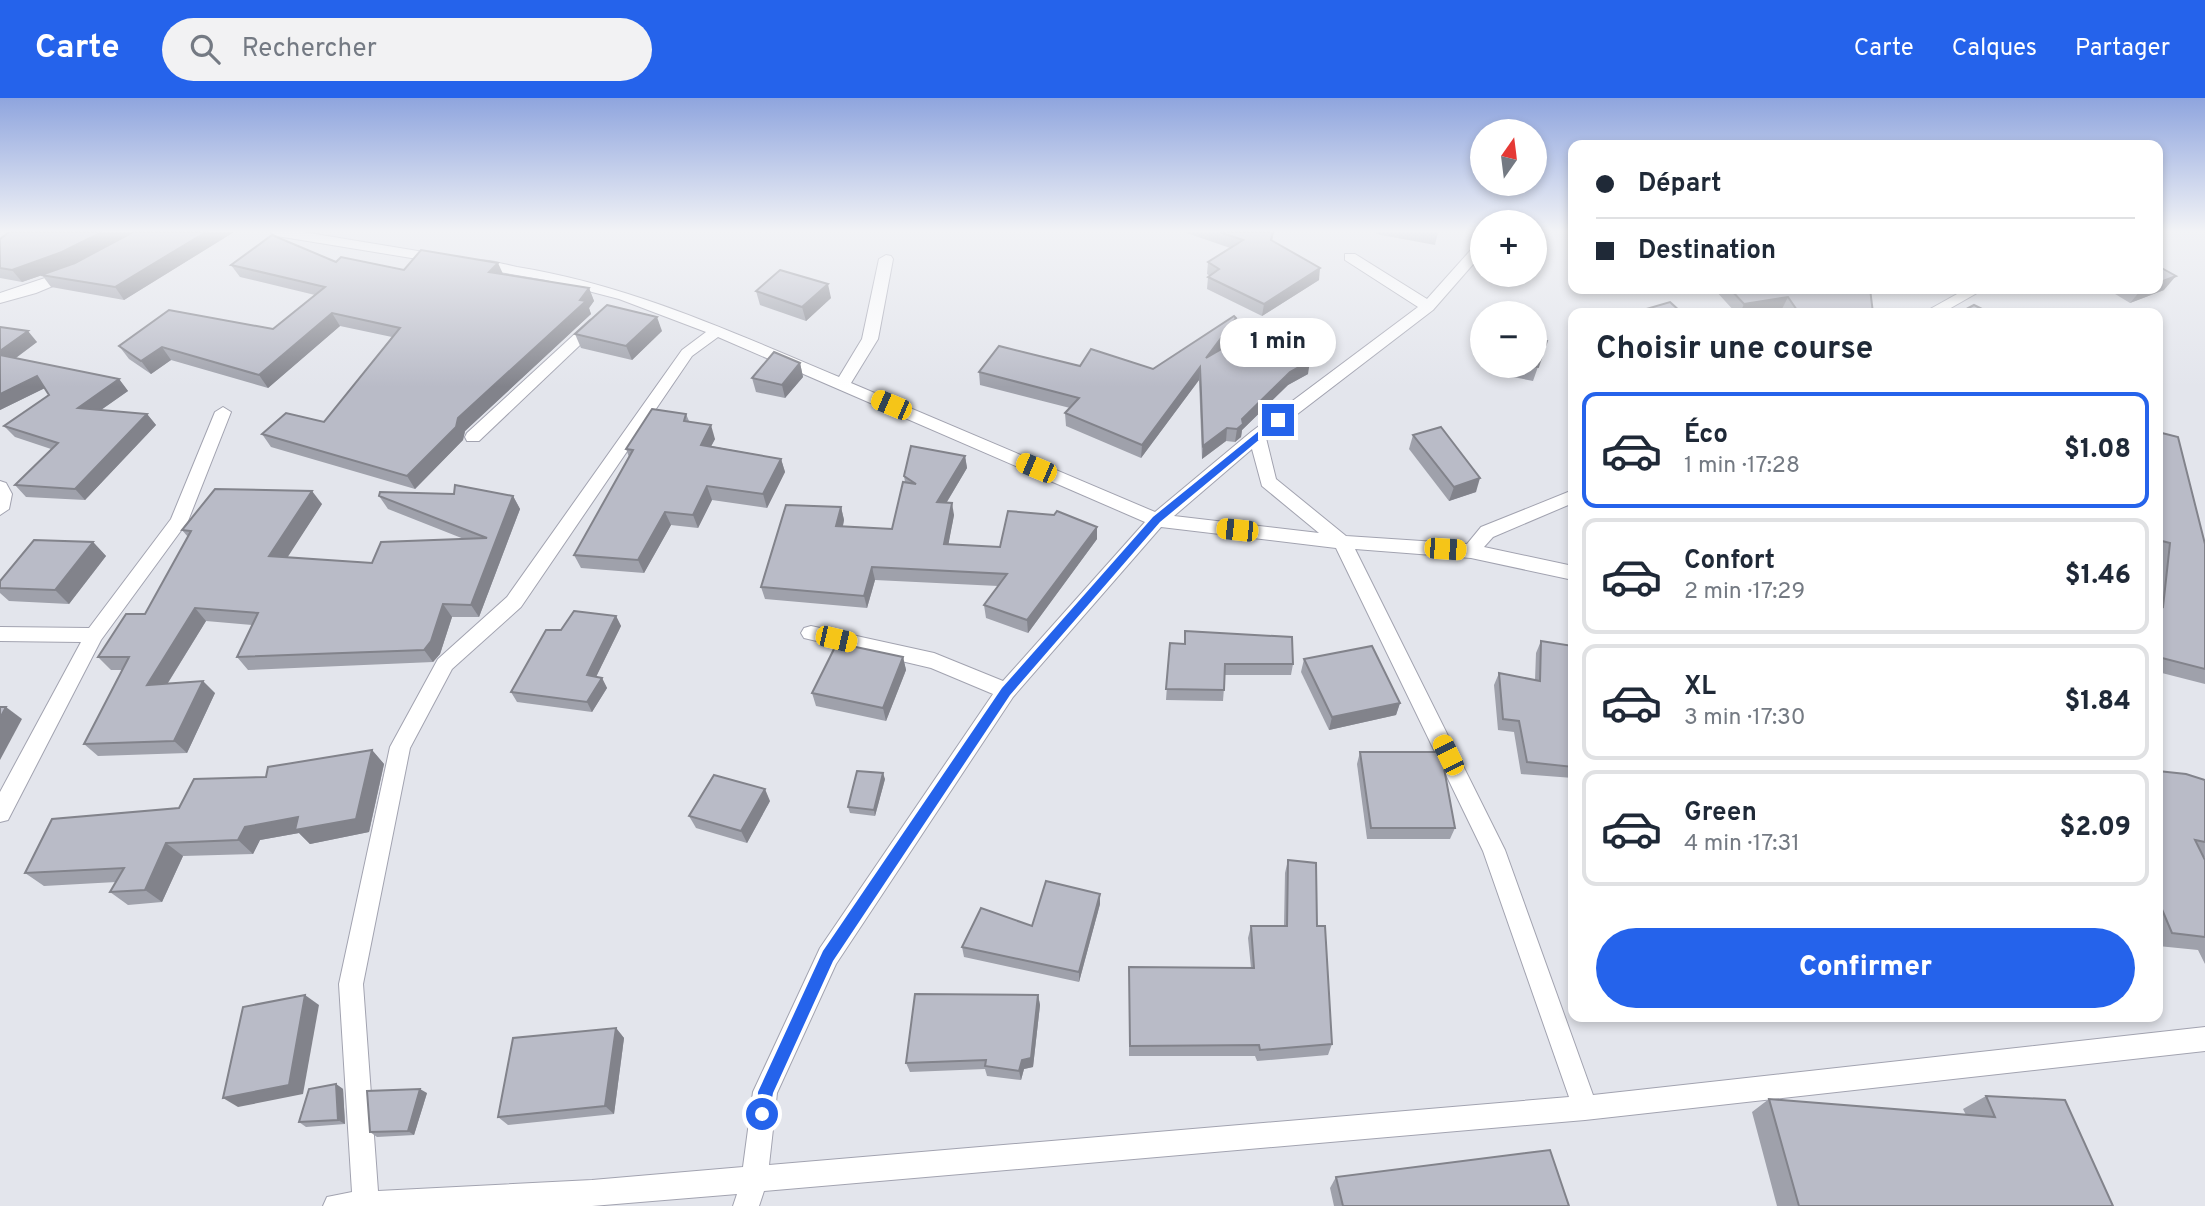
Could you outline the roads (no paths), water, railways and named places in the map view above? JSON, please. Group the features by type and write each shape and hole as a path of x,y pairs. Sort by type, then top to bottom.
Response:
{"street":[{"path":"0,298 46,284"},
{"path":"565,284 614,305 717,331 1157,520 1342,542 1471,551 1568,572"},
{"path":"842,385 870,339 881,284"},
{"path":"1392,284 1428,307"},
{"path":"746,1206 754,1180 765,1092 828,956 1006,691 1157,520 1257,436 1428,307 1449,284"},
{"path":"1941,308 1967,294"},
{"path":"473,437 614,305"},
{"path":"367,1205 351,984 400,747 446,664 514,602 687,353 717,331"},
{"path":"0,813 94,635 179,521 223,412"},
{"path":"1257,436 1268,482 1342,542 1494,850 1585,1108"},
{"path":"0,487 3,494 0,509"},
{"path":"1471,551 1487,532 1568,498"},
{"path":"811,633 934,662 1006,691"},
{"path":"0,634 94,635"},
{"path":"336,1206 592,1193 1585,1108 2205,1039"}]}
